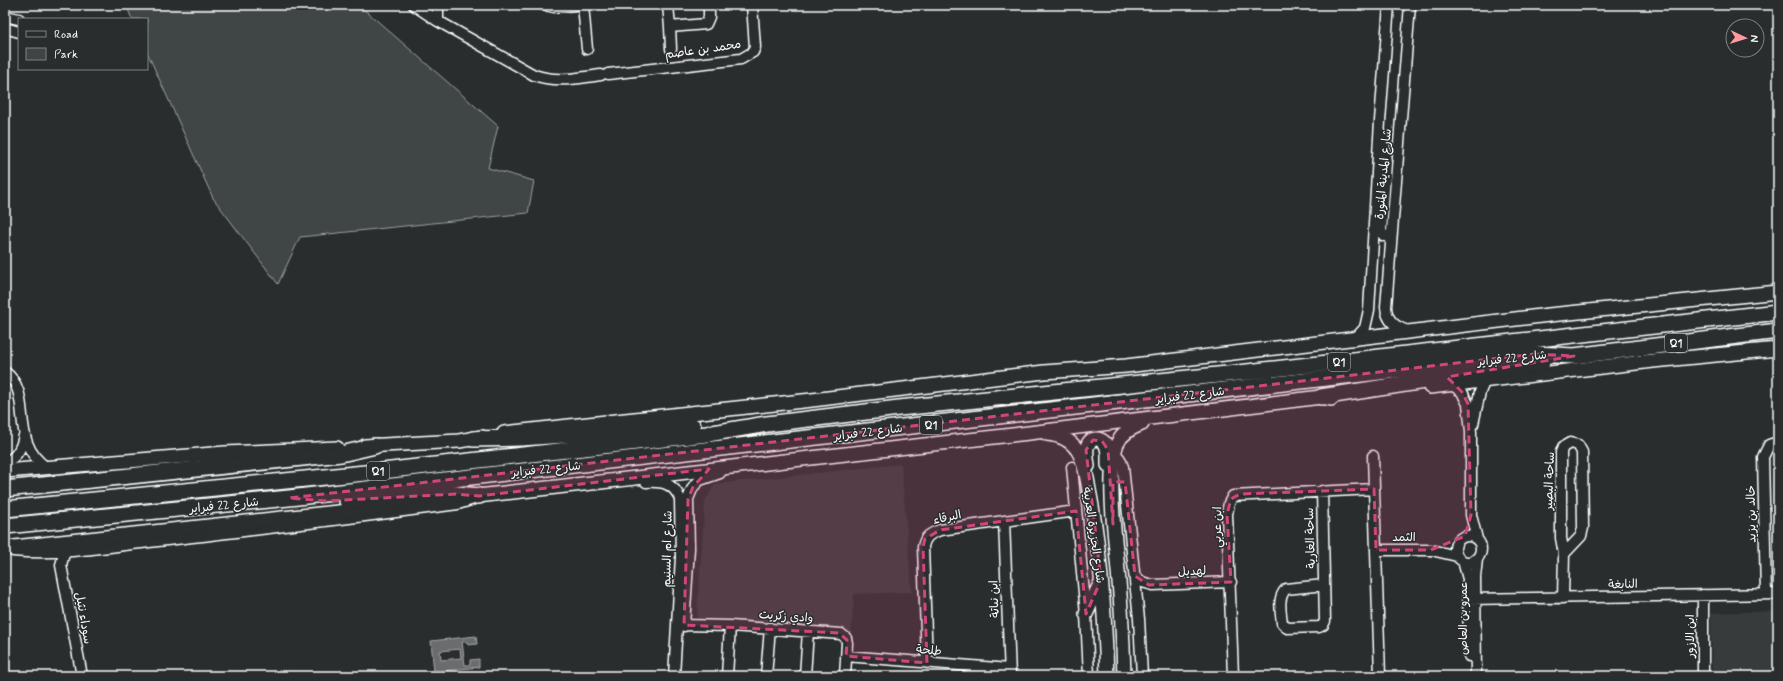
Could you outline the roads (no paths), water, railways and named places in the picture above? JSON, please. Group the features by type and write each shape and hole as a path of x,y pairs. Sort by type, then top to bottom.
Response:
{"highway":[{"name":"شارع 22 فبراير","path":"5,508 365,473 707,434 750,426 1032,393 1247,372 1778,312"},
{"name":"شارع 22 فبراير","path":"5,526 289,498 1535,354 1574,356 1778,331"},
{"path":"1321,397 1529,365 1574,356"},
{"path":"472,439 521,438 702,425 750,426"},
{"path":"5,489 341,454 375,446"},
{"path":"289,498 326,501 456,494 479,496"}],"main road":[{"path":"5,471 225,453 375,446 472,439 526,430 1354,340 1549,315 1778,292"},
{"name":"شارع 22 فبراير","path":"5,549 1160,418 1321,397 1342,399 1485,380 1778,349"},
{"name":"شارع الجزيرة العربية","path":"1124,676 1113,524 1113,476 1115,453 1119,440 1128,430 1160,418"},
{"name":"شارع الجزيرة العربية","path":"1029,433 1054,435 1069,441 1079,453 1086,473 1094,516 1101,580 1107,676"},
{"path":"1094,516 1086,450 1088,444 1096,439 1105,443 1108,450 1110,502 1113,524"},
{"path":"1086,614 1101,580"}],"street":[{"name":"محمد بن عاصم","path":"414,5 438,21 541,77 561,80 741,59 748,56 755,47 752,5"},
{"path":"438,5 438,21"},
{"path":"544,5 554,7 576,5"},
{"path":"583,5 587,49"},
{"path":"668,5 671,49"},
{"path":"670,27 706,24 709,17 709,5"},
{"name":"شارع المدينة المنورة","path":"1354,340 1364,328 1369,310 1380,121 1389,5"},
{"name":"شارع المدينة المنورة","path":"1410,5 1391,236 1387,313 1394,324 1411,332"},
{"path":"5,16 18,19"},
{"path":"5,28 18,32"},
{"path":"1380,121 1386,154 1381,232 1384,236 1391,236"},
{"path":"5,372 14,382 19,392 24,433 30,450 47,468"},
{"path":"1471,432 1480,392 1485,380"},
{"path":"1452,385 1458,388 1466,398 1471,432 1471,515 1477,539 1482,549 1477,559 1470,562 1460,559 1455,546 1461,539 1471,515"},
{"path":"5,462 19,451 24,433"},
{"name":"خالد بن يزيد","path":"1766,594 1763,458 1766,449 1773,443 1778,442"},
{"name":"ساحة البصير","path":"1563,598 1564,554 1561,538 1561,452 1565,445 1573,443 1580,447 1582,452 1583,531 1577,541 1564,554"},
{"path":"1115,453 1123,466 1137,595 1142,676"},
{"path":"1373,456 1380,676"},
{"name":"شارع ام السنيم","path":"681,676 688,569 689,495 693,486 700,480 734,466"},
{"name":"شارع الجزيرة العربية","path":"1072,467 1086,614 1088,676"},
{"name":"شارع ام السنيم","path":"610,480 663,482 674,489 680,499 681,557 674,676"},
{"name":"ابن عربي","path":"1233,676 1228,514 1229,503 1233,496 1322,491 1374,490"},
{"name":"ساحة الغارية","path":"1322,491 1325,621 1323,626 1319,627 1284,627 1282,623 1280,599 1282,593 1286,589 1324,585"},
{"name":"شارع 22 فبراير","path":"5,549 44,552 70,550 264,529 458,504 479,496"},
{"name":"البرقاء","path":"927,663 923,547 925,538 930,533 940,530 1076,510"},
{"name":"ابن نباتة","path":"1004,521 1009,673"},
{"path":"1461,539 1471,536 1477,539"},
{"name":"الثمد","path":"1431,550 1461,539"},
{"path":"61,565 64,554 70,550"},
{"name":"الثمد","path":"1376,550 1431,550 1460,559"},
{"path":"44,552 55,556 61,565"},
{"name":"عمرو بن العاص","path":"1460,559 1467,574 1472,599 1476,676"},
{"name":"عمرو بن العاص","path":"1469,676 1472,599 1477,559"},
{"name":"سوداء نثيل","path":"61,565 82,676"},
{"path":"1135,576 1142,582 1153,586"},
{"name":"لهديل","path":"1137,595 1153,586 1231,582"},
{"name":"النابغة","path":"1472,599 1778,594"},
{"name":"ابن الازور","path":"1703,595 1703,676"},
{"name":"وادي زكريت","path":"684,625 770,628 841,634 847,640 845,676"},
{"path":"727,676 730,626"},
{"path":"766,676 770,628"},
{"path":"805,676 808,631"},
{"name":"طلحة","path":"846,656 927,663 1009,673"}]}
